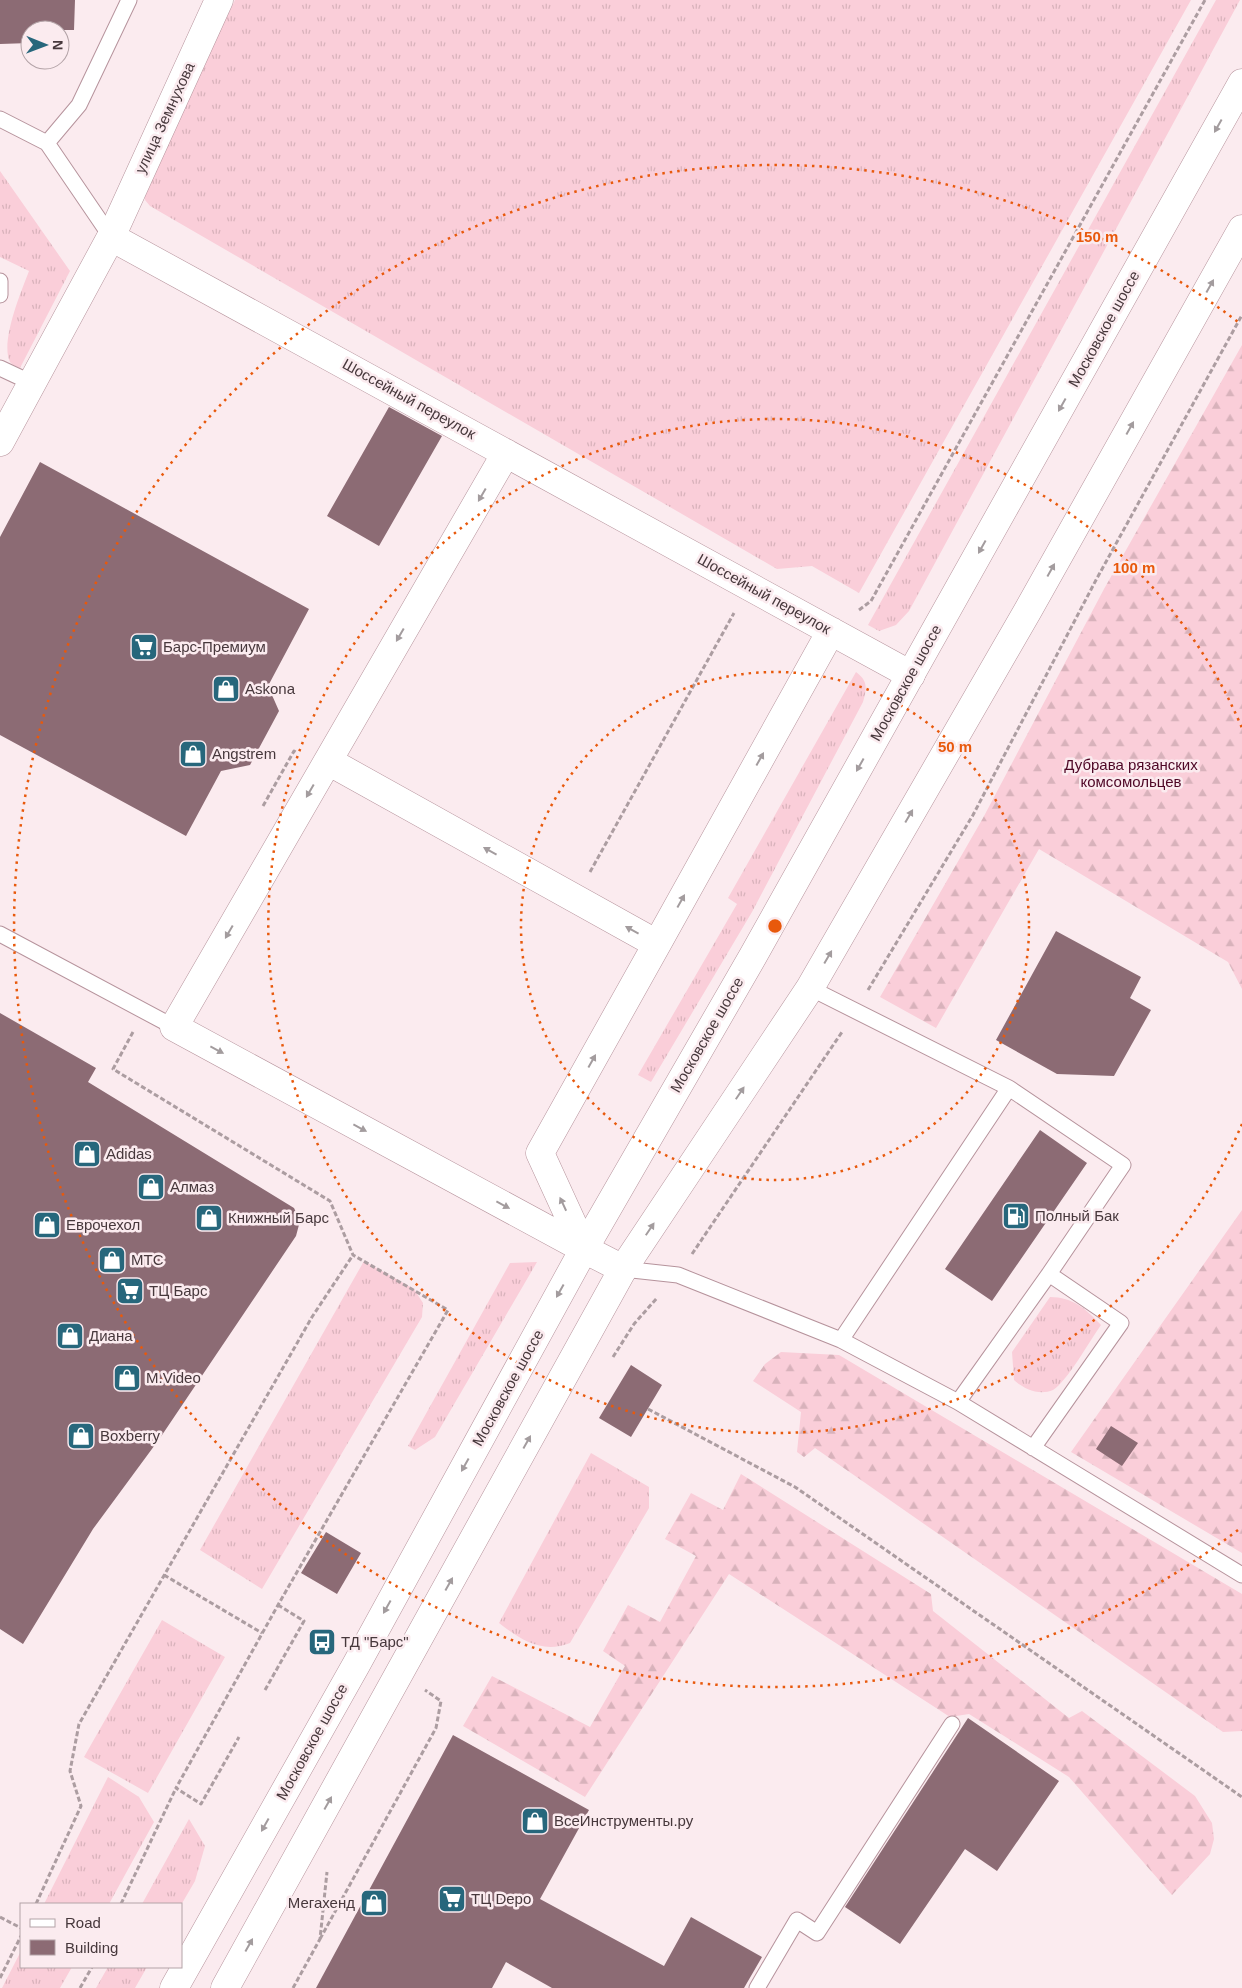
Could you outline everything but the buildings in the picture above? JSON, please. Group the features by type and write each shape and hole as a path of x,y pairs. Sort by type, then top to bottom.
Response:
{"main road":[{"name":"улица Земнухова","path":"111,237 219,0"},
{"name":"Московское шоссе","path":"174,1988 356,1665 584,1249 753,956 1242,83"},
{"path":"225,1988 623,1269 810,988 1027,612 1242,229"},
{"path":"0,442 111,237"},
{"name":"Шоссейный переулок","path":"111,237 911,674"},
{"path":"506,453 174,1027 623,1269"},
{"path":"584,1249 540,1153 830,630"},
{"path":"326,764 576,898 657,944"}],"lane":[{"path":"47,142 79,105 129,0"},
{"path":"0,119 47,142 111,237"},
{"path":"0,280 0,295"},
{"path":"0,368 32,383"},
{"path":"0,934 174,1027"},
{"path":"810,988 857,1009 1009,1088 1123,1165 1049,1274 958,1402"},
{"path":"841,1340 1009,1088"},
{"path":"623,1269 678,1275 841,1340 958,1402 1242,1575"},
{"path":"1032,1448 1121,1323 1049,1274"},
{"path":"757,1988 797,1920 817,1933 952,1724"}],"path":[{"path":"855,613 871,601 1205,0"},
{"path":"608,1365 634,1324 678,1275 857,1009 973,815 1101,572 1242,316"},
{"path":"576,898 740,603 771,597"},
{"path":"260,811 294,751 326,764"},
{"path":"121,1903 176,1788 262,1633 448,1310 353,1255 330,1201 112,1069 145,1012"},
{"path":"36,1903 81,1806 70,1771 78,1724 312,1317 353,1255"},
{"path":"648,1409 795,1487 1242,1797"},
{"path":"164,1575 262,1633"},
{"path":"266,1690 304,1621 278,1605"},
{"path":"293,1988 436,1728 441,1701 424,1689 428,1681"},
{"path":"176,1788 201,1804 239,1737"},
{"path":"320,1939 327,1868"},
{"path":"0,1917 20,1927"},
{"path":"0,1978 20,1938"},
{"path":"80,1988 91,1968"}],"green space":[{"path":"235,0 1191,0 859,593 812,566 777,569 150,206 145,200 144,186"},
{"path":"1216,0 1240,0 909,611 896,625 879,631 868,625"},
{"path":"0,171 70,271 20,368 10,362 8,342 13,317 29,271 0,257"},
{"name":"Дубрава рязанских комсомольцев","path":"1242,345 1242,989 1228,962 1039,849 936,1028 880,997 983,818 1104,589"},
{"path":"856,672 866,685 863,702 752,912 651,1082 638,1075 737,904 728,898"},
{"path":"1242,1210 1242,1553 1071,1452"},
{"path":"364,1261 414,1289 423,1303 422,1317 262,1589 200,1550"},
{"path":"537,1262 435,1437 415,1450 408,1446 510,1263"},
{"path":"1050,1297 1066,1299 1078,1305 1101,1325 1065,1379 1053,1390 1037,1392 1027,1389 1014,1380 1012,1352"},
{"path":"781,1352 839,1355 1242,1594 1242,1731 1223,1732 815,1448 804,1457 797,1452 801,1412 753,1381 765,1364"},
{"path":"591,1453 649,1487 649,1508 570,1643 550,1647 532,1644 515,1635 499,1623"},
{"path":"741,1474 931,1594 933,1611 1069,1718 1082,1711 1195,1796 1212,1823 1214,1839 1210,1854 1172,1895 1069,1777 969,1714 950,1717 729,1574 585,1797 463,1726 492,1676 590,1727 625,1666 603,1651 628,1605 660,1622 696,1556 665,1539 691,1493 723,1510"},
{"path":"162,1620 225,1657 148,1793 84,1757"},
{"path":"108,1777 139,1797 154,1822 110,1903 45,1903"},
{"path":"189,1819 205,1846 195,1881 182,1903 143,1903"},
{"path":"20,1953 20,1968 71,1968 60,1988 2,1988"},
{"path":"107,1968 146,1968 135,1988 96,1988"}],"place":[{"name":"Барс-Премиум","path":"144,647"},
{"name":"Askona","path":"226,689"},
{"name":"Angstrem","path":"193,754"},
{"name":"Adidas","path":"87,1154"},
{"name":"Алмаз","path":"151,1187"},
{"name":"Полный Бак","path":"1016,1216"},
{"name":"Книжный Барс","path":"209,1218"},
{"name":"Еврочехол","path":"47,1225"},
{"name":"МТС","path":"112,1260"},
{"name":"ТЦ Барс","path":"130,1291"},
{"name":"Диана","path":"70,1336"},
{"name":"M.Video","path":"127,1378"},
{"name":"Boxberry","path":"81,1436"},
{"name":"ТД \"Барс\"","path":"322,1642"},
{"name":"ВсеИнструменты.ру","path":"535,1821"},
{"name":"ТЦ Depo","path":"452,1899"},
{"name":"Мегахенд","path":"374,1903"}]}
